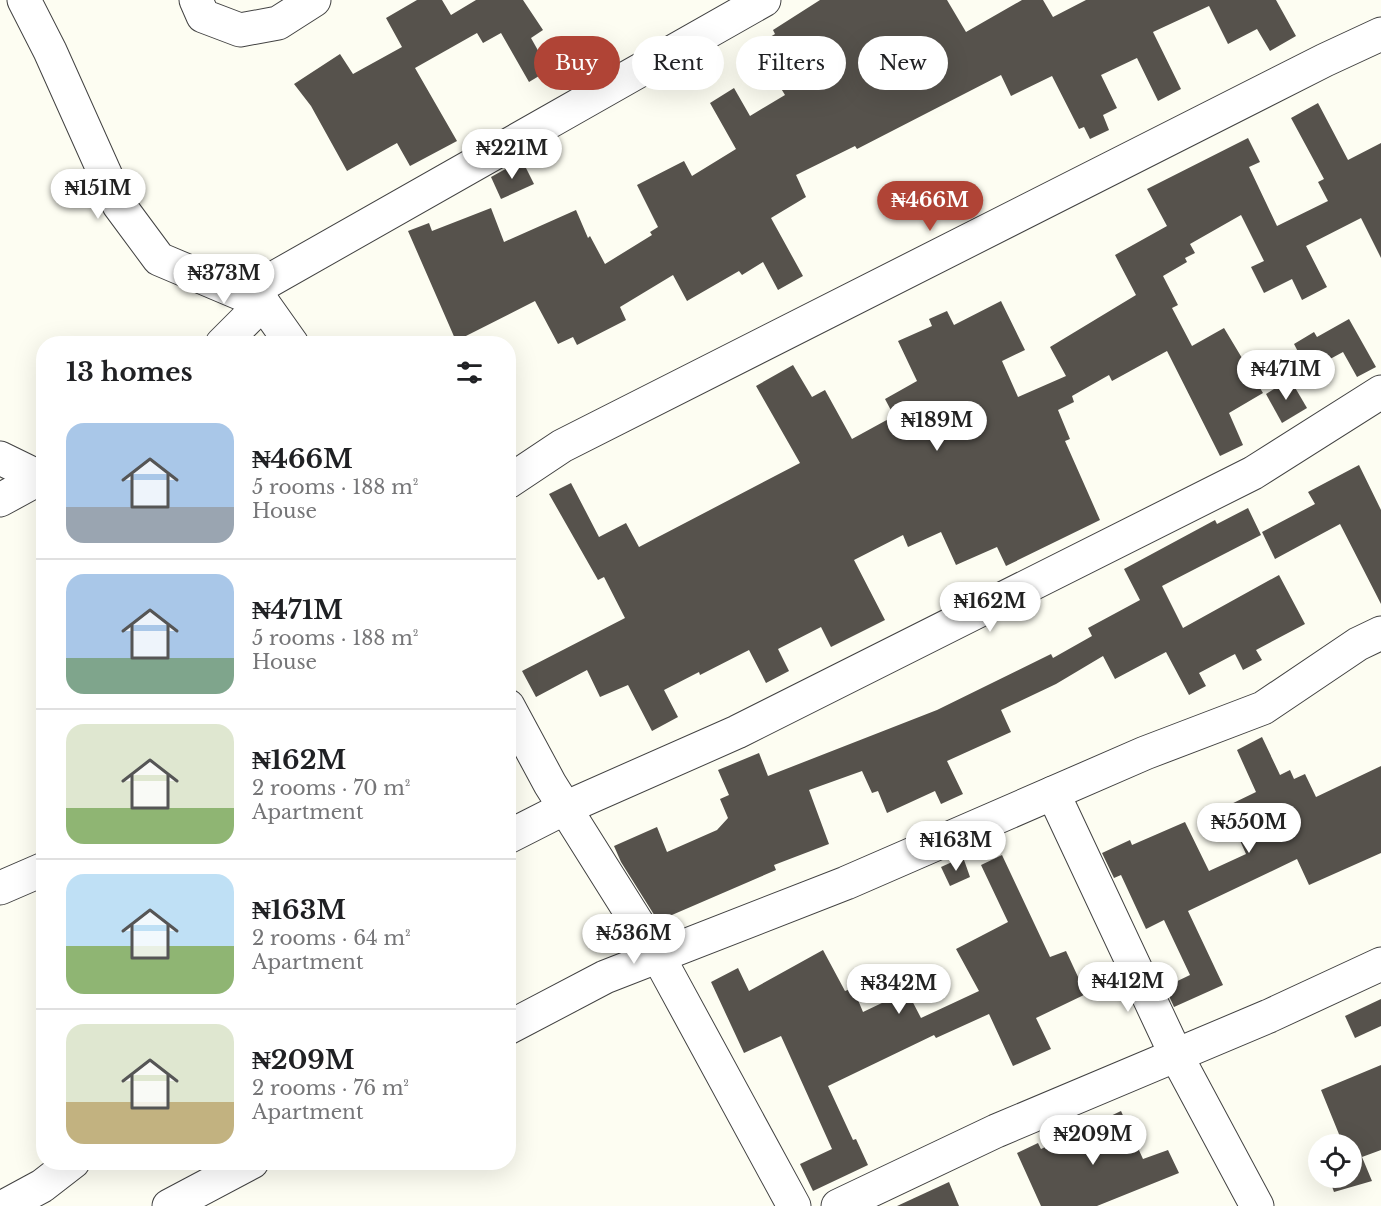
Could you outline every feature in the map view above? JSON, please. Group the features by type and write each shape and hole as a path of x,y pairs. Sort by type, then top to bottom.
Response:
{"street":[{"path":"24,0 50,51 119,206 159,259 253,299 285,336"},
{"path":"196,0 203,16 240,30 278,23 314,0"},
{"path":"228,336 253,299 764,0"},
{"path":"516,477 562,446 1325,60 1381,34"},
{"path":"516,833 565,807 737,732 1253,473 1381,392"},
{"path":"0,458 36,476"},
{"path":"0,500 36,482"},
{"path":"516,1024 605,977 846,883 1144,753 1263,708 1358,644 1381,633"},
{"path":"516,720 565,807 658,956 794,1206"},
{"path":"1053,793 1176,1055 1257,1206"},
{"path":"0,888 36,872"},
{"path":"838,1206 996,1131 1269,1016 1381,964"},
{"path":"5,1206 42,1186 63,1170"},
{"path":"169,1206 237,1170"}],"building":[{"path":"417,0 442,0 451,15 476,0 523,0 543,30 531,38 534,43 534,79 529,82 501,33 483,43 477,33 415,68 457,141 410,166 397,143 347,171 311,106 294,84 340,54 353,74 402,47 386,18"},
{"path":"820,0 947,0 966,32 1022,0 1043,0 1053,17 1086,0 1276,0 1296,36 1270,51 1257,29 1228,44 1209,6 1153,32 1181,89 1158,101 1137,58 1101,75 1117,108 1103,115 1109,130 1090,139 1084,127 1079,129 1052,76 1011,96 1001,75 857,149 855,146 796,175 806,197 771,218 803,276 778,290 763,262 742,275 739,271 687,301 673,275 620,307 626,320 577,345 573,337 558,344 535,301 466,336 454,336 408,231 429,223 432,231 491,208 504,242 576,210 588,238 590,236 605,264 652,235 650,232 658,227 637,185 684,161 692,176 736,149 710,103 734,88 750,116 785,95 782,90 846,90 846,36 772,36 775,34 773,30"},
{"path":"1318,103 1348,160 1381,143 1381,258 1361,218 1306,246 1327,287 1302,300 1292,279 1264,293 1251,267 1264,261 1241,215 1190,244 1195,253 1185,258 1187,262 1163,276 1178,305 1172,308 1192,346 1224,328 1263,393 1229,413 1243,445 1220,456 1167,351 1112,381 1109,375 1072,396 1074,402 1058,410 1070,439 1065,441 1100,520 1006,566 997,547 956,565 941,532 908,547 903,535 854,560 885,620 831,647 821,627 778,649 789,671 766,683 749,650 700,675 699,672 664,690 678,717 652,731 628,685 600,697 587,670 536,697 522,671 625,618 604,577 598,580 549,494 571,483 599,537 626,523 639,547 800,463 756,386 793,365 812,397 825,390 852,439 894,416 885,399 917,381 898,341 932,326 929,319 947,311 954,325 1001,301 1025,350 1002,361 1018,397 1066,376 1050,347 1136,295 1115,255 1167,226 1147,189 1248,138 1260,162 1249,167 1277,226 1328,201 1318,182 1324,179 1291,118"},
{"path":"522,160 534,184 501,199 491,177"},
{"path":"1349,319 1376,367 1357,377 1343,352 1308,371 1294,344 1314,332 1317,337"},
{"path":"1290,379 1307,408 1282,423 1266,394"},
{"path":"1359,465 1381,510 1381,604 1340,524 1275,559 1262,532 1315,504 1308,492"},
{"path":"1248,508 1261,535 1162,586 1183,628 1279,575 1305,624 1256,650 1262,660 1243,670 1235,654 1199,673 1206,686 1189,695 1166,652 1115,679 1103,656 1056,684 1001,710 1011,732 947,761 963,794 941,804 935,791 887,813 878,791 872,793 862,771 809,790 829,844 774,865 776,870 658,921 621,862 614,846 657,827 667,852 717,830 728,818 720,799 729,795 718,770 759,753 768,776 937,710 1051,654 1053,658 1092,636 1088,628 1140,600 1124,569 1215,520 1217,524"},
{"path":"1262,737 1280,775 1290,770 1294,779 1305,774 1316,797 1381,766 1381,853 1309,885 1297,859 1188,911 1223,985 1174,1007 1165,987 1190,975 1164,920 1146,929 1121,875 1114,878 1102,853 1130,840 1132,845 1185,822 1209,871 1246,854 1225,807 1256,792 1237,750"},
{"path":"1002,855 1050,957 1066,951 1086,994 1036,1018 1051,1049 1013,1066 989,1014 936,1038 934,1035 828,1086 853,1140 856,1139 868,1165 813,1191 800,1164 832,1149 781,1036 744,1053 711,982 738,968 749,991 823,950 845,991 853,988 863,1012 907,991 921,1018 979,991 956,949 1008,922 981,865"},
{"path":"963,857 970,877 950,886 941,867"},
{"path":"1381,999 1381,1026 1355,1038 1345,1016"},
{"path":"1381,1065 1381,1150 1362,1157 1362,1134 1339,1134 1321,1090"},
{"path":"1121,1111 1143,1159 1168,1150 1179,1173 1097,1206 1041,1206 1017,1153 1038,1143 1041,1149"},
{"path":"1362,1157 1372,1181 1362,1184"},
{"path":"949,1182 959,1206 897,1206"},
{"path":"1333,1188 1348,1188 1334,1192"}]}
